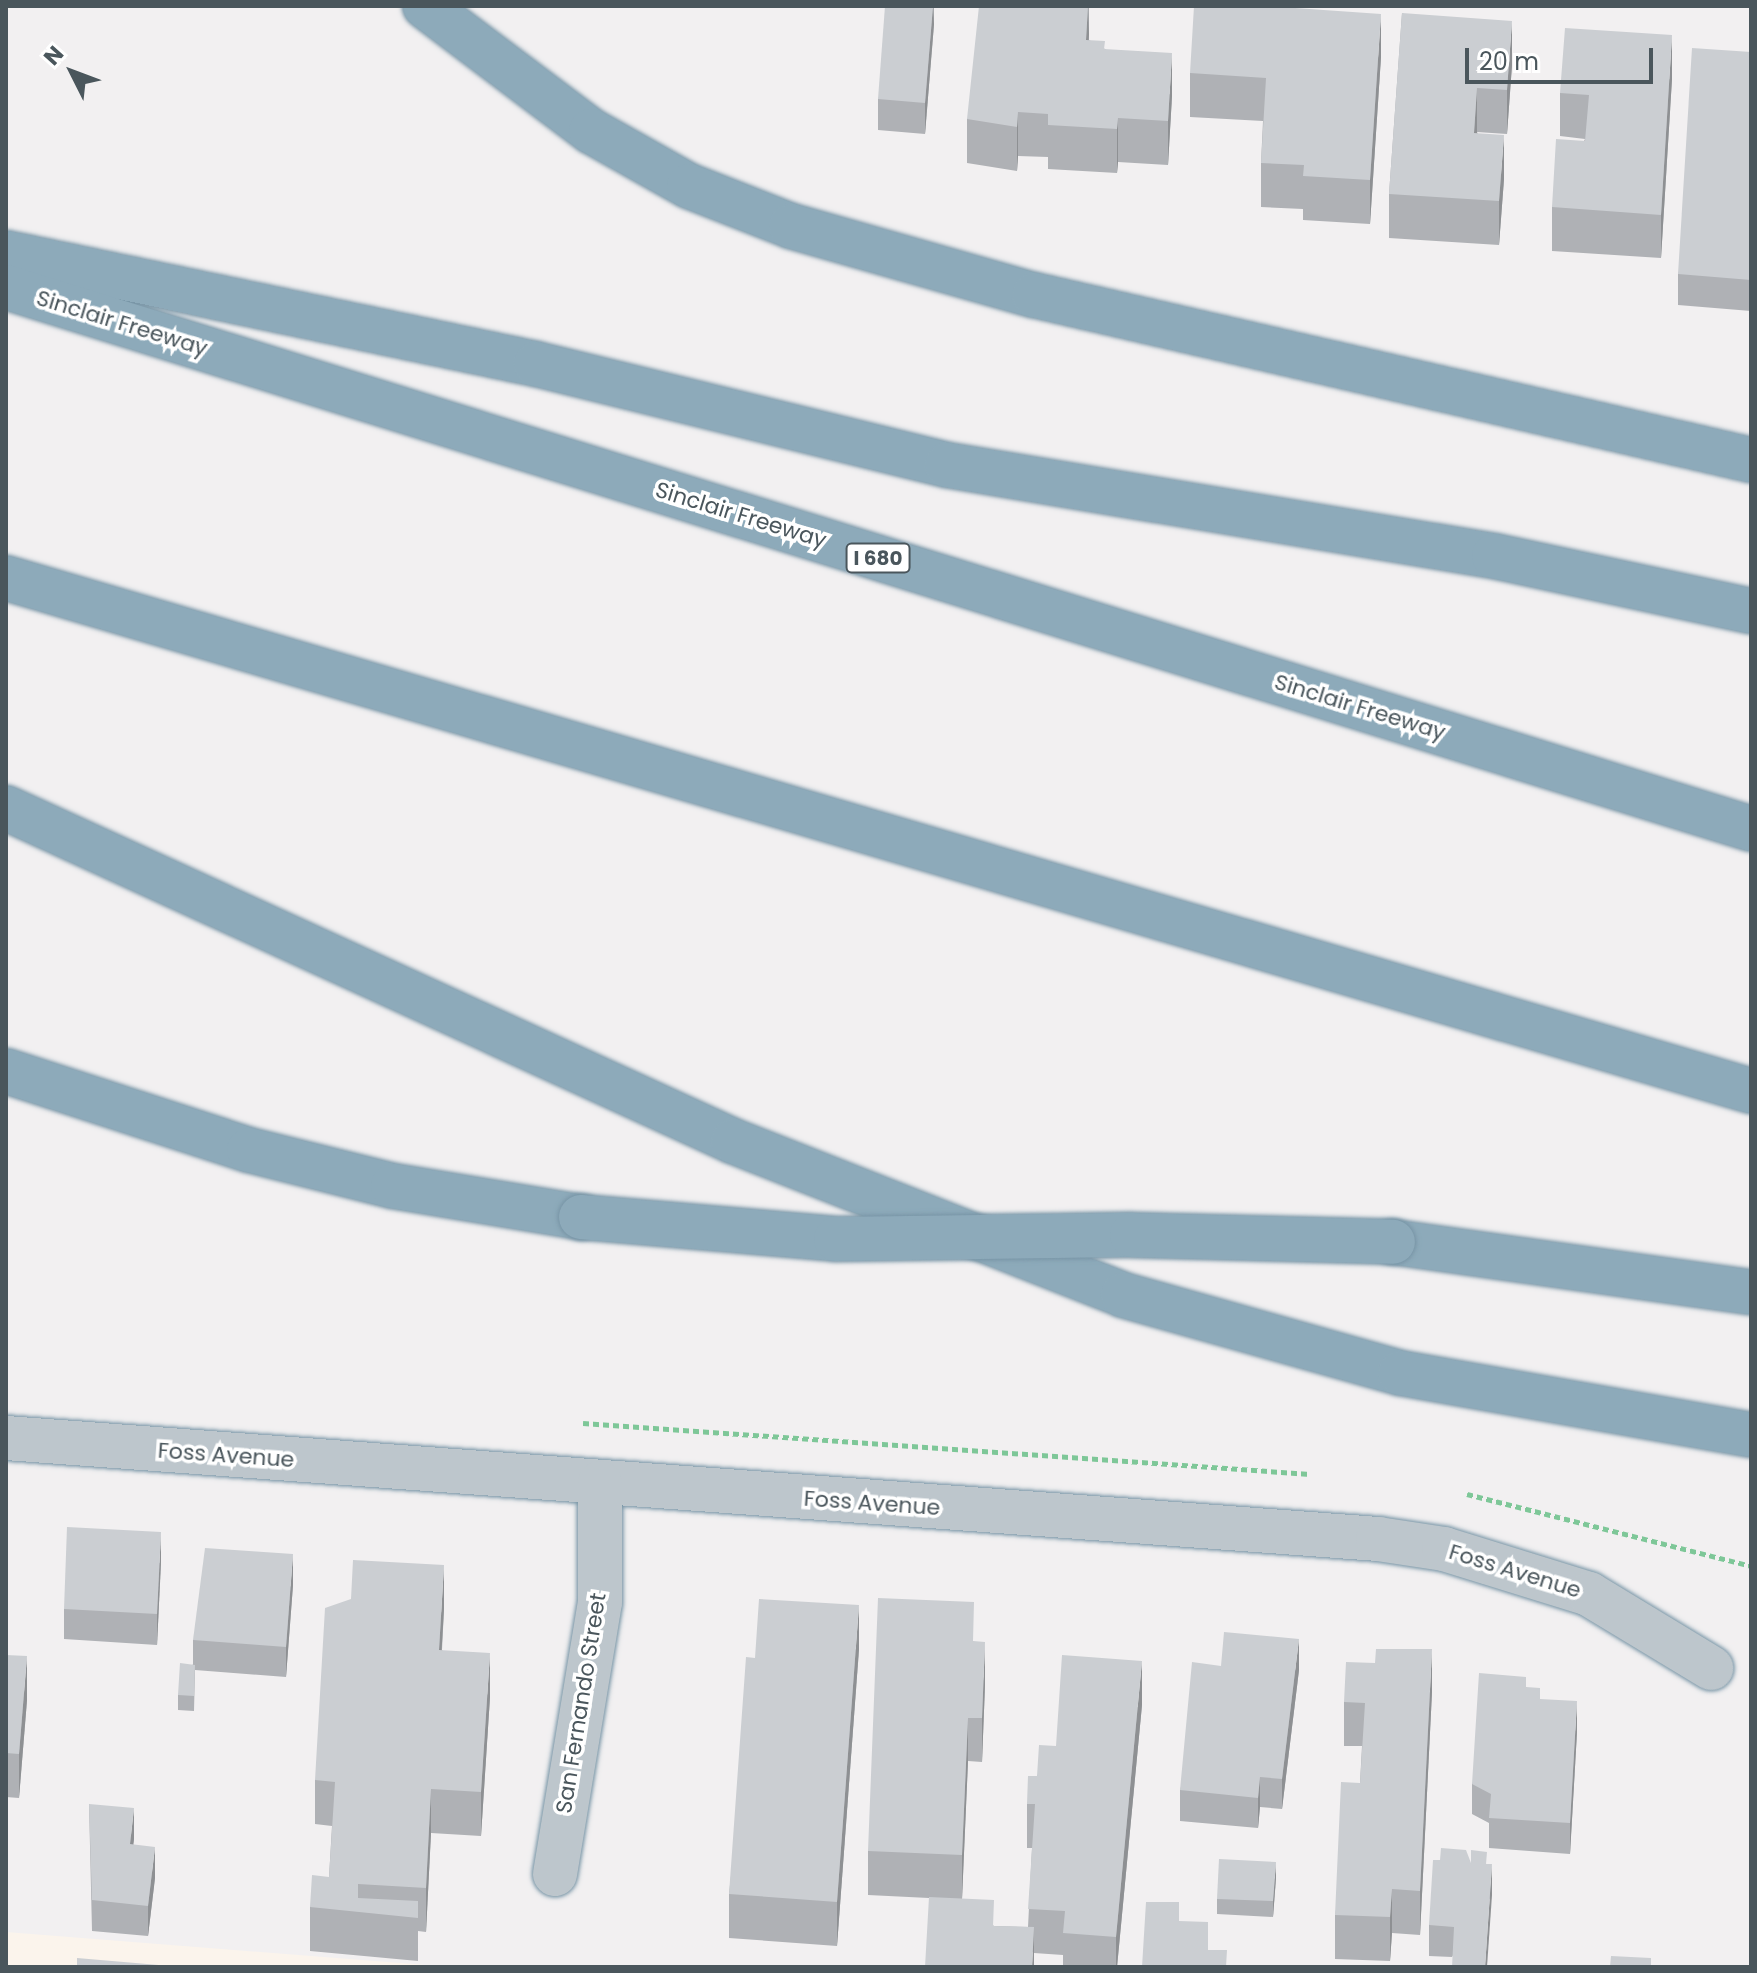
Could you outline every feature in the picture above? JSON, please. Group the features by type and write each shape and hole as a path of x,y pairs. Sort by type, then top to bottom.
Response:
{"highway":[{"path":"425,6 591,131 689,186 791,226 1034,295 1751,460"},
{"path":"6,253 536,364 947,465 1494,556 1751,611"},
{"name":"Sinclair Freeway","path":"6,287 1751,829"},
{"path":"6,578 1751,1091"},
{"path":"6,808 733,1141 1123,1295 1400,1373 1751,1435"},
{"path":"6,1071 249,1150 393,1186 581,1217 836,1239 1132,1235 1393,1242 1751,1292"}],"street":[{"name":"Foss Avenue","path":"6,1438 1444,1549 1589,1594 1711,1668"},
{"name":"San Fernando Street","path":"555,1874 600,1602 600,1483"}],"shaded area":[{"path":"6,1932 451,1967 6,1967"}],"building":[{"path":"885,6 933,6 925,103 878,99"},
{"path":"979,6 1088,6 1086,40 1105,41 1104,49 1172,53 1168,121 1118,118 1117,129 1048,125 1048,114 1018,112 1017,127 967,119"},
{"path":"1194,6 1268,6 1381,14 1370,180 1303,176 1304,165 1261,163 1266,78 1190,73"},
{"path":"1402,13 1512,21 1507,90 1477,88 1474,133 1504,135 1499,201 1389,194"},
{"path":"1565,28 1672,35 1661,215 1552,207 1556,139 1585,141 1589,95 1560,93"},
{"path":"1692,48 1751,52 1751,280 1678,274"},
{"path":"67,1527 161,1532 157,1614 64,1609"},
{"path":"205,1548 293,1554 286,1647 193,1640"},
{"path":"353,1560 444,1565 439,1650 490,1653 481,1792 431,1789 426,1888 358,1884 358,1898 418,1901 418,1918 310,1907 312,1875 329,1877 335,1782 315,1780 325,1608 351,1599"},
{"path":"878,1598 974,1602 973,1641 985,1642 982,1718 968,1718 962,1855 868,1851"},
{"path":"759,1599 859,1605 837,1902 729,1894 746,1657 755,1658"},
{"path":"1224,1632 1299,1639 1282,1779 1260,1777 1258,1798 1180,1790 1192,1662 1221,1666"},
{"path":"1376,1649 1432,1649 1420,1891 1392,1889 1390,1917 1335,1915 1341,1782 1360,1783 1365,1703 1344,1702 1346,1662 1375,1663"},
{"path":"6,1655 27,1656 19,1754 6,1753"},
{"path":"1062,1655 1142,1661 1116,1937 1063,1933 1065,1911 1028,1909 1035,1804 1027,1804 1028,1776 1037,1776 1039,1745 1056,1746"},
{"path":"180,1663 195,1665 194,1696 178,1695"},
{"path":"1479,1673 1526,1677 1526,1687 1540,1688 1540,1699 1577,1701 1570,1823 1489,1818 1491,1794 1472,1784"},
{"path":"89,1804 134,1808 130,1844 155,1847 148,1906 92,1900"},
{"path":"1441,1848 1466,1850 1471,1863 1471,1850 1487,1852 1486,1864 1492,1864 1485,1967 1452,1967 1454,1927 1429,1925 1433,1860 1440,1860"},
{"path":"1219,1859 1276,1862 1273,1901 1217,1899"},
{"path":"929,1897 994,1900 993,1926 1034,1927 1032,1967 925,1967"},
{"path":"1146,1902 1179,1902 1179,1921 1208,1922 1208,1950 1227,1950 1226,1967 1142,1967"},
{"path":"1611,1956 1651,1958 1651,1967 1610,1967"},
{"path":"77,1958 182,1967 77,1967"}]}
